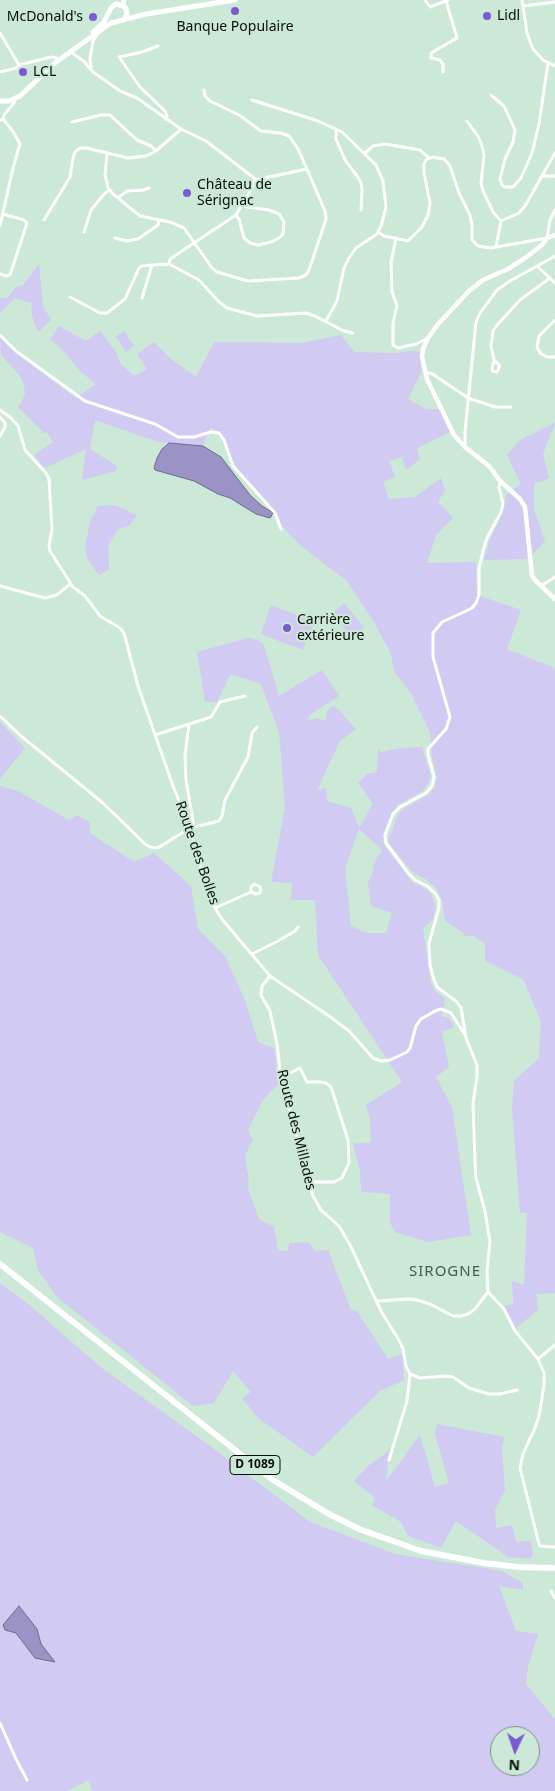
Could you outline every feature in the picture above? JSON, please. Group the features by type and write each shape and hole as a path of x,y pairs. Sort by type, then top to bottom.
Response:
{"highway":[{"name":"D 1089","path":"0,1264 273,1480 329,1514 374,1535 421,1551 484,1563 518,1567 555,1568"}],"main road":[{"path":"58,59 71,52 107,25 146,14 235,0"},
{"path":"0,101 14,100 25,93 58,59 96,29 106,19 112,6 117,2 124,3 127,11 126,16 120,21 112,20 109,13"},
{"path":"127,11 146,14"}],"street":[{"path":"425,0 430,7 447,0 457,38 454,42 432,52 431,58 440,60 444,64 443,72"},
{"path":"555,2 523,3 530,42 537,55 555,66"},
{"path":"96,72 90,65 90,59 93,40 100,31"},
{"path":"0,34 19,65"},
{"path":"158,46 119,57 140,86 165,111 167,116 165,120"},
{"path":"71,52 120,91 136,98 181,130 206,141 248,172 255,180"},
{"path":"0,72 48,58 58,59"},
{"path":"85,63 88,63 90,59"},
{"path":"491,95 504,106 515,130 514,142 505,159 500,179 505,187 513,187 521,178 532,153 539,124 548,63"},
{"path":"107,153 105,175 110,190 140,216 179,224 184,228 212,268 223,275 248,281 299,278 306,275 326,220 325,210 298,149 289,136 281,133 261,131 239,115 210,101 204,90"},
{"path":"0,226 20,144 14,133 2,120 14,103 14,100"},
{"path":"252,100 318,121 342,132 376,165 384,181 386,194 385,212 378,233 356,248 349,258 344,268 337,301 326,321"},
{"path":"72,122 110,115 137,140 151,146 156,151"},
{"path":"467,121 479,138 482,146 484,155 481,183 483,191 493,212 501,221"},
{"path":"336,129 336,138 345,160 358,176 362,190 361,210"},
{"path":"44,220 70,177 75,152 80,148 128,158 137,158 156,151 181,130"},
{"path":"365,153 373,146 385,144 420,150 429,158"},
{"path":"496,247 501,221 519,213 555,154"},
{"path":"378,233 408,241 422,227 427,219 430,203 424,164 429,158 436,157 444,159 451,169 459,193 470,214 473,242 484,248 496,247 555,235"},
{"path":"255,180 307,169"},
{"path":"543,176 555,176"},
{"path":"169,264 170,260 236,215 255,180"},
{"path":"118,198 127,191 149,188"},
{"path":"84,232 91,210 110,190"},
{"path":"236,215 244,238 250,243 271,242 283,234 284,222 279,214 243,205"},
{"path":"555,210 550,220 547,238 542,245 525,258 478,284 456,305 428,338 423,349 425,373 454,435 465,447 482,460 500,481 520,499 525,507 532,575 555,599"},
{"path":"0,274 10,275 26,223 24,220 3,214"},
{"path":"116,238 127,241 138,239 158,225 159,220"},
{"path":"396,238 391,263 392,292 397,306 393,323 393,345 398,348 416,344 428,338"},
{"path":"465,447 476,322 480,313 497,290 555,256"},
{"path":"70,297 100,313 107,313 125,299 139,268 142,266 169,264 199,280 219,302 228,308 257,316 306,313 344,331 353,333"},
{"path":"142,298 152,266"},
{"path":"536,266 555,283"},
{"path":"494,360 491,346 492,337 497,325 520,300 550,278"},
{"path":"555,320 539,336 537,347 547,357 555,356"},
{"path":"0,335 16,351 85,401 155,424 178,437 194,437 211,432 219,432 224,440 233,466 275,513 281,529"},
{"path":"425,373 431,373 468,398 495,407 511,407"},
{"path":"0,410 18,426 25,450 46,473 49,479 52,529 49,546 70,584 57,595 46,598 0,586"},
{"path":"0,417 5,423 0,436"},
{"path":"458,440 465,432"},
{"path":"377,1301 390,1299 417,1300 430,1304 453,1316 461,1316 475,1309 488,1292 487,1271 490,1242 485,1211 476,1178 475,1162 473,1104 478,1076 466,1036 461,1008 457,1002 437,988 430,965 429,943 439,908 439,900 435,893 427,886 415,880 409,874 386,843 385,835 393,814 400,807 426,793 432,786 434,777 428,749 446,729 450,717 432,657 433,633 442,622 472,608 476,603 479,595 479,568 483,551 487,538 501,512 500,481"},
{"path":"541,586 555,577"},
{"name":"Route des Bolles","path":"70,584 85,596 100,616 124,632 133,671 154,735 192,828 209,897 215,908 270,976 349,1031 373,1058 390,1060 406,1052 410,1048 416,1026 422,1019 435,1011 441,1010 451,1013 461,1032 466,1036"},
{"path":"154,735 211,717 220,702 245,696"},
{"path":"0,716 21,736 103,803 133,834 150,847 161,846 192,828 219,821 222,816 225,800 248,757 252,733 257,728"},
{"path":"189,724 185,756 192,828"},
{"path":"215,908 251,892"},
{"path":"252,954 278,941 295,931 298,927"},
{"name":"Route des Millades","path":"270,976 262,986 261,995 270,1011 281,1078 309,1182 317,1204 339,1226 350,1245 381,1311 400,1342 410,1374"},
{"path":"281,1078 300,1068 307,1082 319,1082 331,1087 348,1140 349,1163 338,1181 309,1182"},
{"path":"488,1292 504,1309 515,1331 538,1359 544,1373 544,1386 535,1428 523,1454 520,1468 540,1546 555,1547"},
{"path":"538,1359 555,1345"},
{"path":"390,1460 407,1400 410,1374 420,1378 453,1377 469,1388 488,1394 500,1394 517,1390"},
{"path":"551,1591 555,1598"},
{"path":"0,1723 27,1780"}],"shaded area":[{"path":"39,264 43,306 51,320 38,332 32,316 31,303 15,298 0,313 0,298 7,298 16,287 23,285"},
{"path":"59,326 86,341 100,331 116,352 120,363 134,376 147,369 137,354 154,342 171,359 196,377 214,342 302,343 341,335 354,352 422,352 421,373 408,399 426,409 439,409 450,432 417,448 420,459 406,470 402,457 389,461 395,477 383,482 389,499 415,497 441,478 445,490 438,502 453,518 436,535 427,563 476,562 477,595 521,610 507,649 552,667 555,670 555,1293 536,1294 538,1310 516,1328 504,1306 513,1304 512,1281 524,1285 527,1213 520,1213 512,1107 514,1081 539,1058 541,1022 523,979 485,961 485,944 474,936 464,936 465,934 445,921 442,900 436,888 427,880 411,871 388,842 397,816 403,809 428,795 435,787 437,778 432,757 430,732 411,694 394,671 391,654 374,622 347,581 301,546 283,527 268,502 247,481 232,461 225,440 218,431 210,428 203,446 158,442 95,420 90,449 117,466 116,471 82,480 86,449 45,468 34,455 53,442 47,432 44,433 18,407 25,395 24,384 19,375 1,355 0,338 13,351 76,398 96,384 81,372 61,348 50,340"},
{"path":"124,331 134,346 126,352 116,336"},
{"path":"555,423 543,454 549,478 534,484 534,509 545,541 528,559 484,560 489,542 503,512 506,495 521,484 507,455 520,440"},
{"path":"169,443 203,446 221,457 250,495 273,513 270,518 256,514 230,498 218,494 194,481 155,470 157,458 162,449"},
{"path":"114,505 137,515 129,526 118,529 108,546 109,570 99,575 88,560 85,548 90,521 98,506"},
{"name":"Carrière extérieure","path":"344,603 364,627 352,637 332,614"},
{"name":"Carrière extérieure","path":"271,605 314,622 303,650 261,634"},
{"path":"248,638 258,640 264,645 279,696 322,670 339,696 311,714 307,719 313,720 316,718 326,721 327,711 334,705 356,729 340,741 317,790 326,788 327,801 351,808 359,828 373,804 358,783 367,774 377,772 378,749 381,752 401,748 422,747 431,776 423,791 398,805 392,813 384,832 383,841 411,881 426,889 432,895 434,902 433,919 423,928 431,983 435,991 445,999 442,1017 448,1017 454,1027 442,1032 449,1067 436,1077 452,1107 471,1235 428,1242 395,1232 390,1223 390,1194 361,1192 360,1171 353,1144 371,1142 370,1118 366,1105 402,1082 318,955 315,900 291,900 292,883 271,882 285,808 279,732 261,684 231,674 217,702 205,702 197,652","holes":["359,829 382,850 374,863 372,875 368,882 371,906 392,913 386,933 367,933 351,926 345,868"]},
{"path":"0,722 25,748 0,779"},
{"path":"0,786 18,791 69,820 77,815 90,822 90,833 134,862 154,853 191,886 198,929 225,956 245,1000 258,1042 274,1048 278,1084 263,1100 248,1130 253,1140 245,1155 249,1182 248,1189 259,1219 274,1227 278,1251 287,1251 290,1243 308,1242 316,1251 328,1250 351,1310 357,1311 388,1359 402,1354 404,1380 380,1391 313,1457 258,1418 242,1398 251,1392 233,1371 214,1403 193,1406 57,1297 38,1270 33,1248 0,1232"},
{"path":"0,1283 27,1303 103,1369 202,1440 310,1522 395,1554 502,1571 523,1583 523,1590 499,1586 516,1631 538,1634 528,1667 526,1684 555,1719 555,1791 92,1791 89,1780 67,1791 0,1791"},
{"path":"437,1424 504,1437 502,1448 505,1490 495,1510 496,1528 512,1525 516,1542 531,1541 533,1554 530,1559 508,1557 456,1521 441,1548 408,1536 401,1522 372,1505 375,1498 354,1481 368,1466 389,1451 386,1481 420,1435 435,1487 449,1483 435,1434"},
{"path":"19,1606 37,1629 41,1644 55,1662 35,1658 16,1633 5,1630 3,1625"}],"place":[{"name":"Banque Populaire","path":"235,11"},
{"name":"Lidl","path":"487,16"},
{"name":"McDonald's","path":"93,17"},
{"name":"LCL","path":"23,72"},
{"name":"Château de Sérignac","path":"187,193"},
{"name":"Carrière extérieure","path":"287,628"}],"district":[{"name":"SIROGNE","path":"445,1272"}]}
